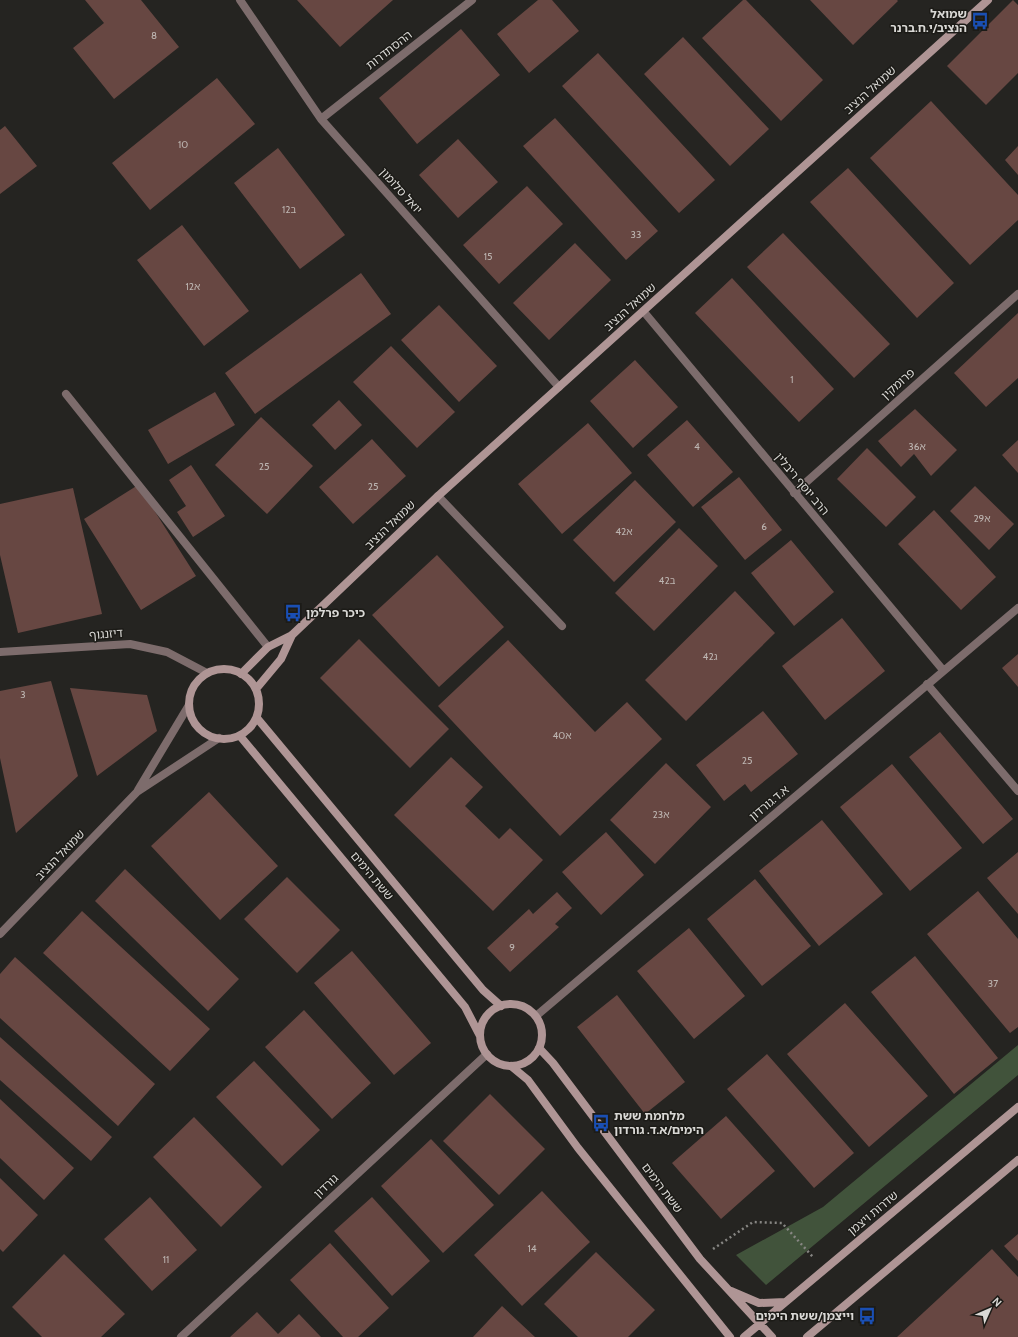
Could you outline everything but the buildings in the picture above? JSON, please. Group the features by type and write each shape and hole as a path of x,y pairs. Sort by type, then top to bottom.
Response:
{"street":[{"name":"יואל סלומון","path":"240,0 321,119 559,386"},
{"name":"ההסתדרות","path":"321,119 472,0"},
{"name":"שמואל הנציב","path":"241,674 268,647 292,635 438,496 559,386 644,312 988,0"},
{"name":"פרומקין","path":"794,493 1018,294"},
{"name":"הרב יוסף ריבלין","path":"644,312 943,670"},
{"path":"66,394 268,647"},
{"path":"438,496 562,626"},
{"name":"א.ד.גורדון","path":"536,1016 1018,608"},
{"name":"שמואל הנציב","path":"256,689 281,658 292,635"},
{"name":"דיזנגוף","path":"0,652 130,644 167,652 207,673"},
{"path":"218,669 228,669 241,674 256,689 260,703 257,718 250,728 240,736 226,739 212,737 199,729 192,718 189,705 191,692 197,681 207,673 218,669"},
{"path":"927,684 1018,791"},
{"name":"שמואל הנציב","path":"137,792 189,705"},
{"name":"ששת הימים","path":"257,718 483,990 501,1006"},
{"name":"ששת הימים","path":"240,736 465,1007 480,1036"},
{"name":"שמואל הנציב","path":"0,934 137,792 219,738"},
{"path":"511,1066 528,1061 540,1048 542,1032 536,1016 524,1007 509,1004 495,1008 483,1023 480,1036 487,1054 498,1062 511,1066 528,1080 578,1148 730,1337"},
{"name":"ששת הימים","path":"540,1048 553,1063 700,1259 772,1337"},
{"name":"גורדון","path":"181,1337 487,1054"},
{"name":"שדרות ויצמן","path":"744,1337 1018,1107"},
{"path":"807,1337 1018,1160"},
{"path":"727,1289 759,1304 785,1302"}],"path":[{"path":"700,1259 725,1239 753,1222 782,1223 824,1270"}],"green space":[{"path":"1018,1045 1018,1075 766,1285 736,1255 823,1207"}],"place":[{"name":"שמואל הנציב/י.ח.ברנר","path":"980,21"},
{"name":"כיכר פרלמן","path":"293,613"},
{"name":"מלחמת ששת הימים/א.ד. גורדון","path":"601,1123"},
{"name":"וייצמן/ששת הימים","path":"867,1316"}]}
